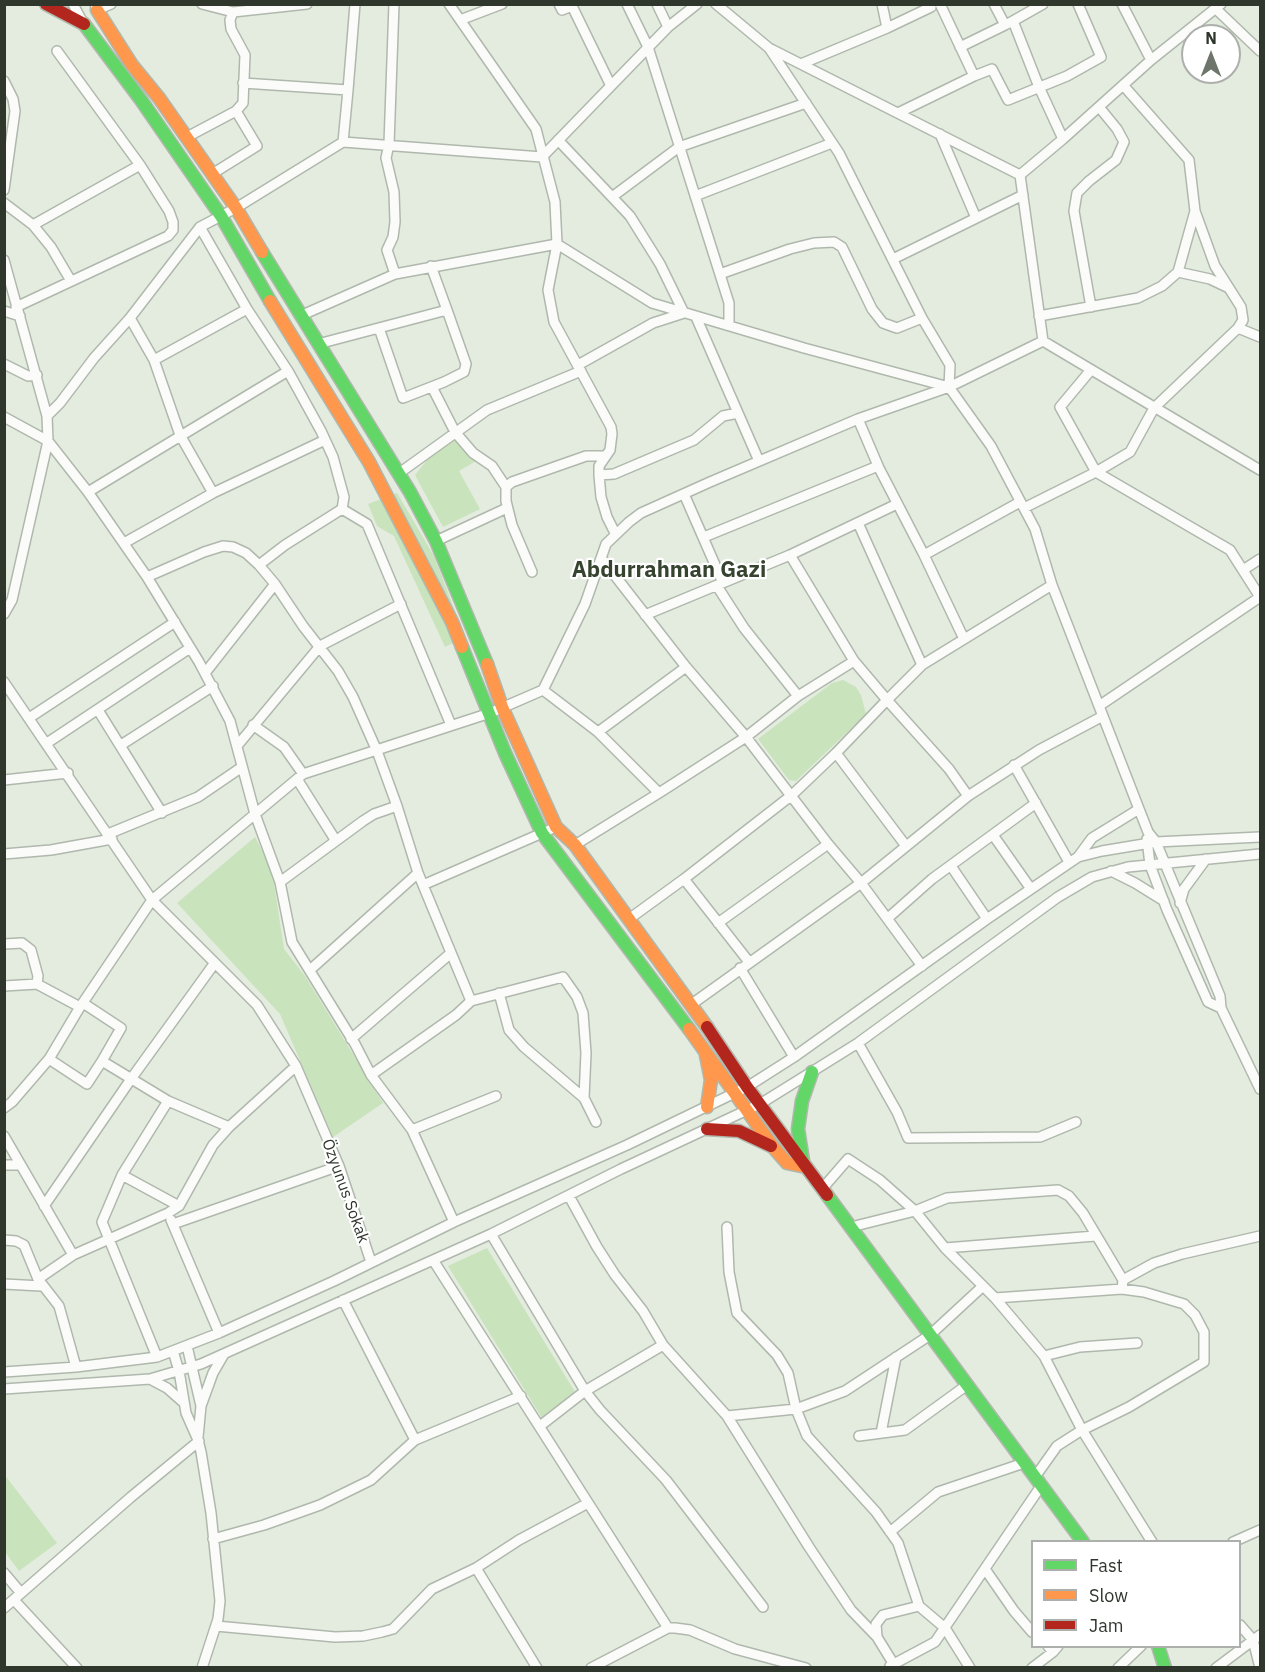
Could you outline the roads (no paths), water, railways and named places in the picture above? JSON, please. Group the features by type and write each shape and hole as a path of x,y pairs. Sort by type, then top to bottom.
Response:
{"main road":[{"path":"46,4 84,24 141,100 221,216 259,283 369,462 452,622 505,753 542,833 705,1051 773,1147 787,1163 804,1165"},
{"path":"96,7 132,65 187,137 236,208 300,316 410,492 436,541 477,638 502,707 556,827 575,845 692,1004 747,1087 1082,1540"},
{"path":"705,1051 711,1080 707,1107"},
{"path":"804,1165 798,1129 802,1101 812,1072"},
{"path":"707,1129 739,1131 773,1147"},
{"path":"1158,1648 1165,1668"}],"street":[{"path":"73,4 84,24"},
{"path":"96,7 111,4"},
{"path":"203,5 233,12 307,4"},
{"path":"343,142 355,4"},
{"path":"394,4 389,144 386,158 394,192 395,222 393,237 387,250 395,274"},
{"path":"448,4 536,129 555,202 557,244 548,290 554,322 611,427 610,450 599,466 599,475 601,497 615,533"},
{"path":"460,20 502,4"},
{"path":"559,4 562,10 572,6 611,86"},
{"path":"627,4 648,47 729,303 729,325"},
{"path":"657,4 668,27"},
{"path":"542,157 668,27 697,4"},
{"path":"716,4 769,48 1020,175"},
{"path":"882,4 887,28"},
{"path":"994,4 1009,23 1063,140"},
{"path":"960,47 1043,4"},
{"path":"898,113 992,69 1008,100 1101,57 1078,4"},
{"path":"1122,4 1151,60"},
{"path":"801,64 887,28 934,5 960,47 974,76"},
{"path":"1020,175 1063,140 1151,60 1219,7 1260,51"},
{"path":"187,137 236,111 243,103 244,55 231,29 230,20 233,12"},
{"path":"769,48 832,143 922,318 950,365 949,387 991,446 1035,529 1052,585 1151,843 1163,863 1220,996 1221,1008 1260,1089"},
{"path":"4,311 18,311 71,281 171,233 173,227 172,217 141,165 57,51"},
{"path":"4,81 13,99 15,111 4,190"},
{"path":"243,83 348,90"},
{"path":"924,555 1022,505 1096,472 1130,452 1154,408 1238,328 1243,320 1241,307 1215,266 1195,211 1189,160 1123,85"},
{"path":"612,197 679,147 806,103"},
{"path":"1091,307 1074,210 1077,194 1116,160 1124,142 1118,129 1099,107"},
{"path":"212,174 257,146 236,111"},
{"path":"940,134 976,218"},
{"path":"558,140 630,216 660,264 684,313"},
{"path":"47,416 130,318 200,227 236,208 343,142 542,157"},
{"path":"695,196 832,143"},
{"path":"33,225 141,165"},
{"path":"1020,175 1043,341 1260,470"},
{"path":"893,259 1023,195"},
{"path":"4,203 33,225 51,247 71,281"},
{"path":"1039,315 1138,298 1162,286 1178,272 1195,211"},
{"path":"200,227 247,309 288,371 325,440 333,457 344,497 342,509 285,545 259,565"},
{"path":"720,274 790,249 814,243 834,242 842,248 872,309 883,323 897,328 922,318"},
{"path":"300,316 395,274 557,244 652,303 815,351 949,387"},
{"path":"4,260 47,416 48,441 12,600 4,614"},
{"path":"379,328 403,398 464,372 466,364 431,266"},
{"path":"1178,272 1210,279 1229,288"},
{"path":"153,360 247,309"},
{"path":"318,344 447,310"},
{"path":"398,474 487,410 580,368 653,323 684,313"},
{"path":"696,317 759,461"},
{"path":"130,318 153,360 180,435 213,493"},
{"path":"1238,328 1260,337"},
{"path":"4,1108 12,1102 49,1059 81,1005 152,900 300,777 490,712 543,690 585,604 606,544 615,533 641,513 858,419 949,387 1043,341"},
{"path":"4,364 28,376 37,375"},
{"path":"88,492 288,371"},
{"path":"1090,371 1060,407 1096,472 1230,550 1260,597 1099,706"},
{"path":"432,387 455,432 473,453 492,466 506,487 507,508 512,525 532,572"},
{"path":"599,475 614,474 694,440 723,416 738,413"},
{"path":"4,417 48,441 88,492 147,576 213,686 230,721 255,814 280,882 292,942 371,1075 412,1130 454,1222"},
{"path":"858,419 878,466 964,639"},
{"path":"124,543 213,493 325,440"},
{"path":"506,487 512,482 586,456 604,456"},
{"path":"704,537 878,466"},
{"path":"684,494 704,537 720,584 744,628 798,696"},
{"path":"645,615 790,555 897,504"},
{"path":"436,541 507,508"},
{"path":"342,509 368,524 451,725"},
{"path":"858,523 922,665"},
{"path":"147,576 223,546 239,549 259,565 275,584 303,626 338,671 353,698 377,751 418,873 471,1001"},
{"path":"790,555 854,661 949,769 968,796"},
{"path":"602,559 686,667 746,737 828,844 861,882 922,966"},
{"path":"1243,570 1260,559"},
{"path":"205,672 275,584"},
{"path":"629,919 792,795 922,665 1052,585"},
{"path":"237,746 320,646 401,604"},
{"path":"29,718 175,622"},
{"path":"47,743 190,648"},
{"path":"575,845 746,737 798,696 854,661"},
{"path":"598,732 686,667"},
{"name":"Özyunus Sokak","path":"4,682 152,900 257,1005 296,1066 339,1166 371,1262 219,1333 157,1357 4,1372"},
{"path":"121,745 213,686"},
{"path":"543,690 598,732 659,793"},
{"path":"98,710 162,813"},
{"path":"692,1004 861,882 968,796 1014,765 1103,716"},
{"path":"253,725 284,747 336,841"},
{"path":"836,753 906,846"},
{"path":"1014,765 1073,859"},
{"path":"4,854 51,850 110,837 198,797 242,767"},
{"path":"4,780 68,774"},
{"path":"888,918 932,879 1036,803"},
{"path":"280,882 374,814 397,806"},
{"path":"371,1262 454,1222 627,1145 747,1087 794,1057 1073,859 1092,838 1139,809"},
{"path":"423,885 556,827"},
{"path":"993,835 1031,889"},
{"path":"1073,859 1102,850 1151,843 1260,837"},
{"path":"1151,843 1150,864 1164,901 1208,1002 1221,1008"},
{"path":"718,923 828,844"},
{"path":"4,1389 150,1379 224,1354 491,1234 621,1169 760,1104 858,1043 1058,897 1092,877 1128,867 1260,854"},
{"path":"1180,903 1184,889 1206,859"},
{"path":"951,866 987,919"},
{"path":"1111,871 1164,901"},
{"path":"310,970 418,873"},
{"path":"684,879 749,962"},
{"path":"4,944 22,943 31,950 38,976 37,984"},
{"path":"351,1038 451,953"},
{"path":"44,1206 131,1079 214,964"},
{"path":"740,968 794,1057"},
{"path":"371,1075 456,1015 471,1001 563,977 577,997 583,1013 586,1053 584,1098"},
{"path":"4,986 37,984 81,1005 121,1028 87,1084 49,1059"},
{"path":"499,993 509,1030 533,1055 584,1098 596,1122"},
{"path":"858,1043 909,1138 1040,1137 1076,1122"},
{"path":"102,1061 168,1101 229,1127"},
{"path":"4,1284 39,1282 73,1255 179,1206 213,1145 229,1127 296,1066"},
{"path":"412,1130 496,1096"},
{"path":"157,1357 102,1222 122,1174 168,1101"},
{"path":"4,1136 73,1255"},
{"path":"822,1189 848,1159 880,1180 915,1210 945,1248 995,1298 1044,1356 1082,1430 1151,1540"},
{"path":"4,1165 20,1165"},
{"path":"173,1224 339,1166"},
{"path":"122,1174 179,1206"},
{"path":"850,1227 915,1210 947,1198 1058,1190 1069,1196 1083,1213 1122,1284"},
{"path":"569,1196 597,1247 643,1311 663,1346 727,1416 851,1610 877,1637 891,1665 934,1642 945,1628 985,1569 1057,1446 1082,1430 1129,1407 1204,1362 1204,1332 1195,1315 1184,1304 1122,1284 995,1298"},
{"path":"168,1212 219,1333"},
{"path":"727,1227 729,1272 737,1313 777,1355 788,1373 796,1410 807,1436 876,1512 898,1543 919,1606 945,1628 970,1668"},
{"path":"491,1234 585,1391 666,1480 763,1607"},
{"path":"945,1248 1095,1236"},
{"path":"1122,1284 1154,1263 1260,1236"},
{"path":"4,1240 16,1241 24,1245 39,1282 59,1306 76,1366"},
{"path":"433,1260 668,1628"},
{"path":"727,1416 796,1410 845,1391 930,1335 983,1286"},
{"path":"343,1300 416,1440"},
{"path":"1044,1356 1080,1347 1137,1343"},
{"path":"187,1346 201,1406"},
{"path":"540,1426 585,1391 663,1346"},
{"path":"173,1351 186,1413 198,1440"},
{"path":"202,1668 216,1626 219,1602 213,1539 198,1440 201,1406 213,1373 224,1354"},
{"path":"881,1433 896,1357"},
{"path":"150,1379 168,1388 184,1403"},
{"path":"860,1436 905,1430 967,1385"},
{"path":"213,1539 264,1525 320,1505 371,1480 416,1440 521,1396"},
{"path":"4,1608 198,1440"},
{"path":"890,1532 938,1492 1024,1462"},
{"path":"216,1626 335,1637 373,1635 393,1629 432,1589 476,1568 519,1540 588,1503"},
{"path":"1238,1540 1260,1530"},
{"path":"476,1568 537,1668"},
{"path":"985,1569 1014,1611 1031,1631"},
{"path":"4,1573 17,1596 77,1668"},
{"path":"877,1637 876,1624 883,1615 919,1606"},
{"path":"1241,1626 1257,1637"},
{"path":"591,1668 668,1628 690,1630 735,1649 806,1668"},
{"path":"1216,1668 1257,1637"},
{"path":"1257,1637 1260,1668"},
{"path":"1032,1668 1053,1648"},
{"path":"1118,1668 1140,1648"}],"district":[{"name":"Abdurrahman Gazi","path":"669,571"}]}
